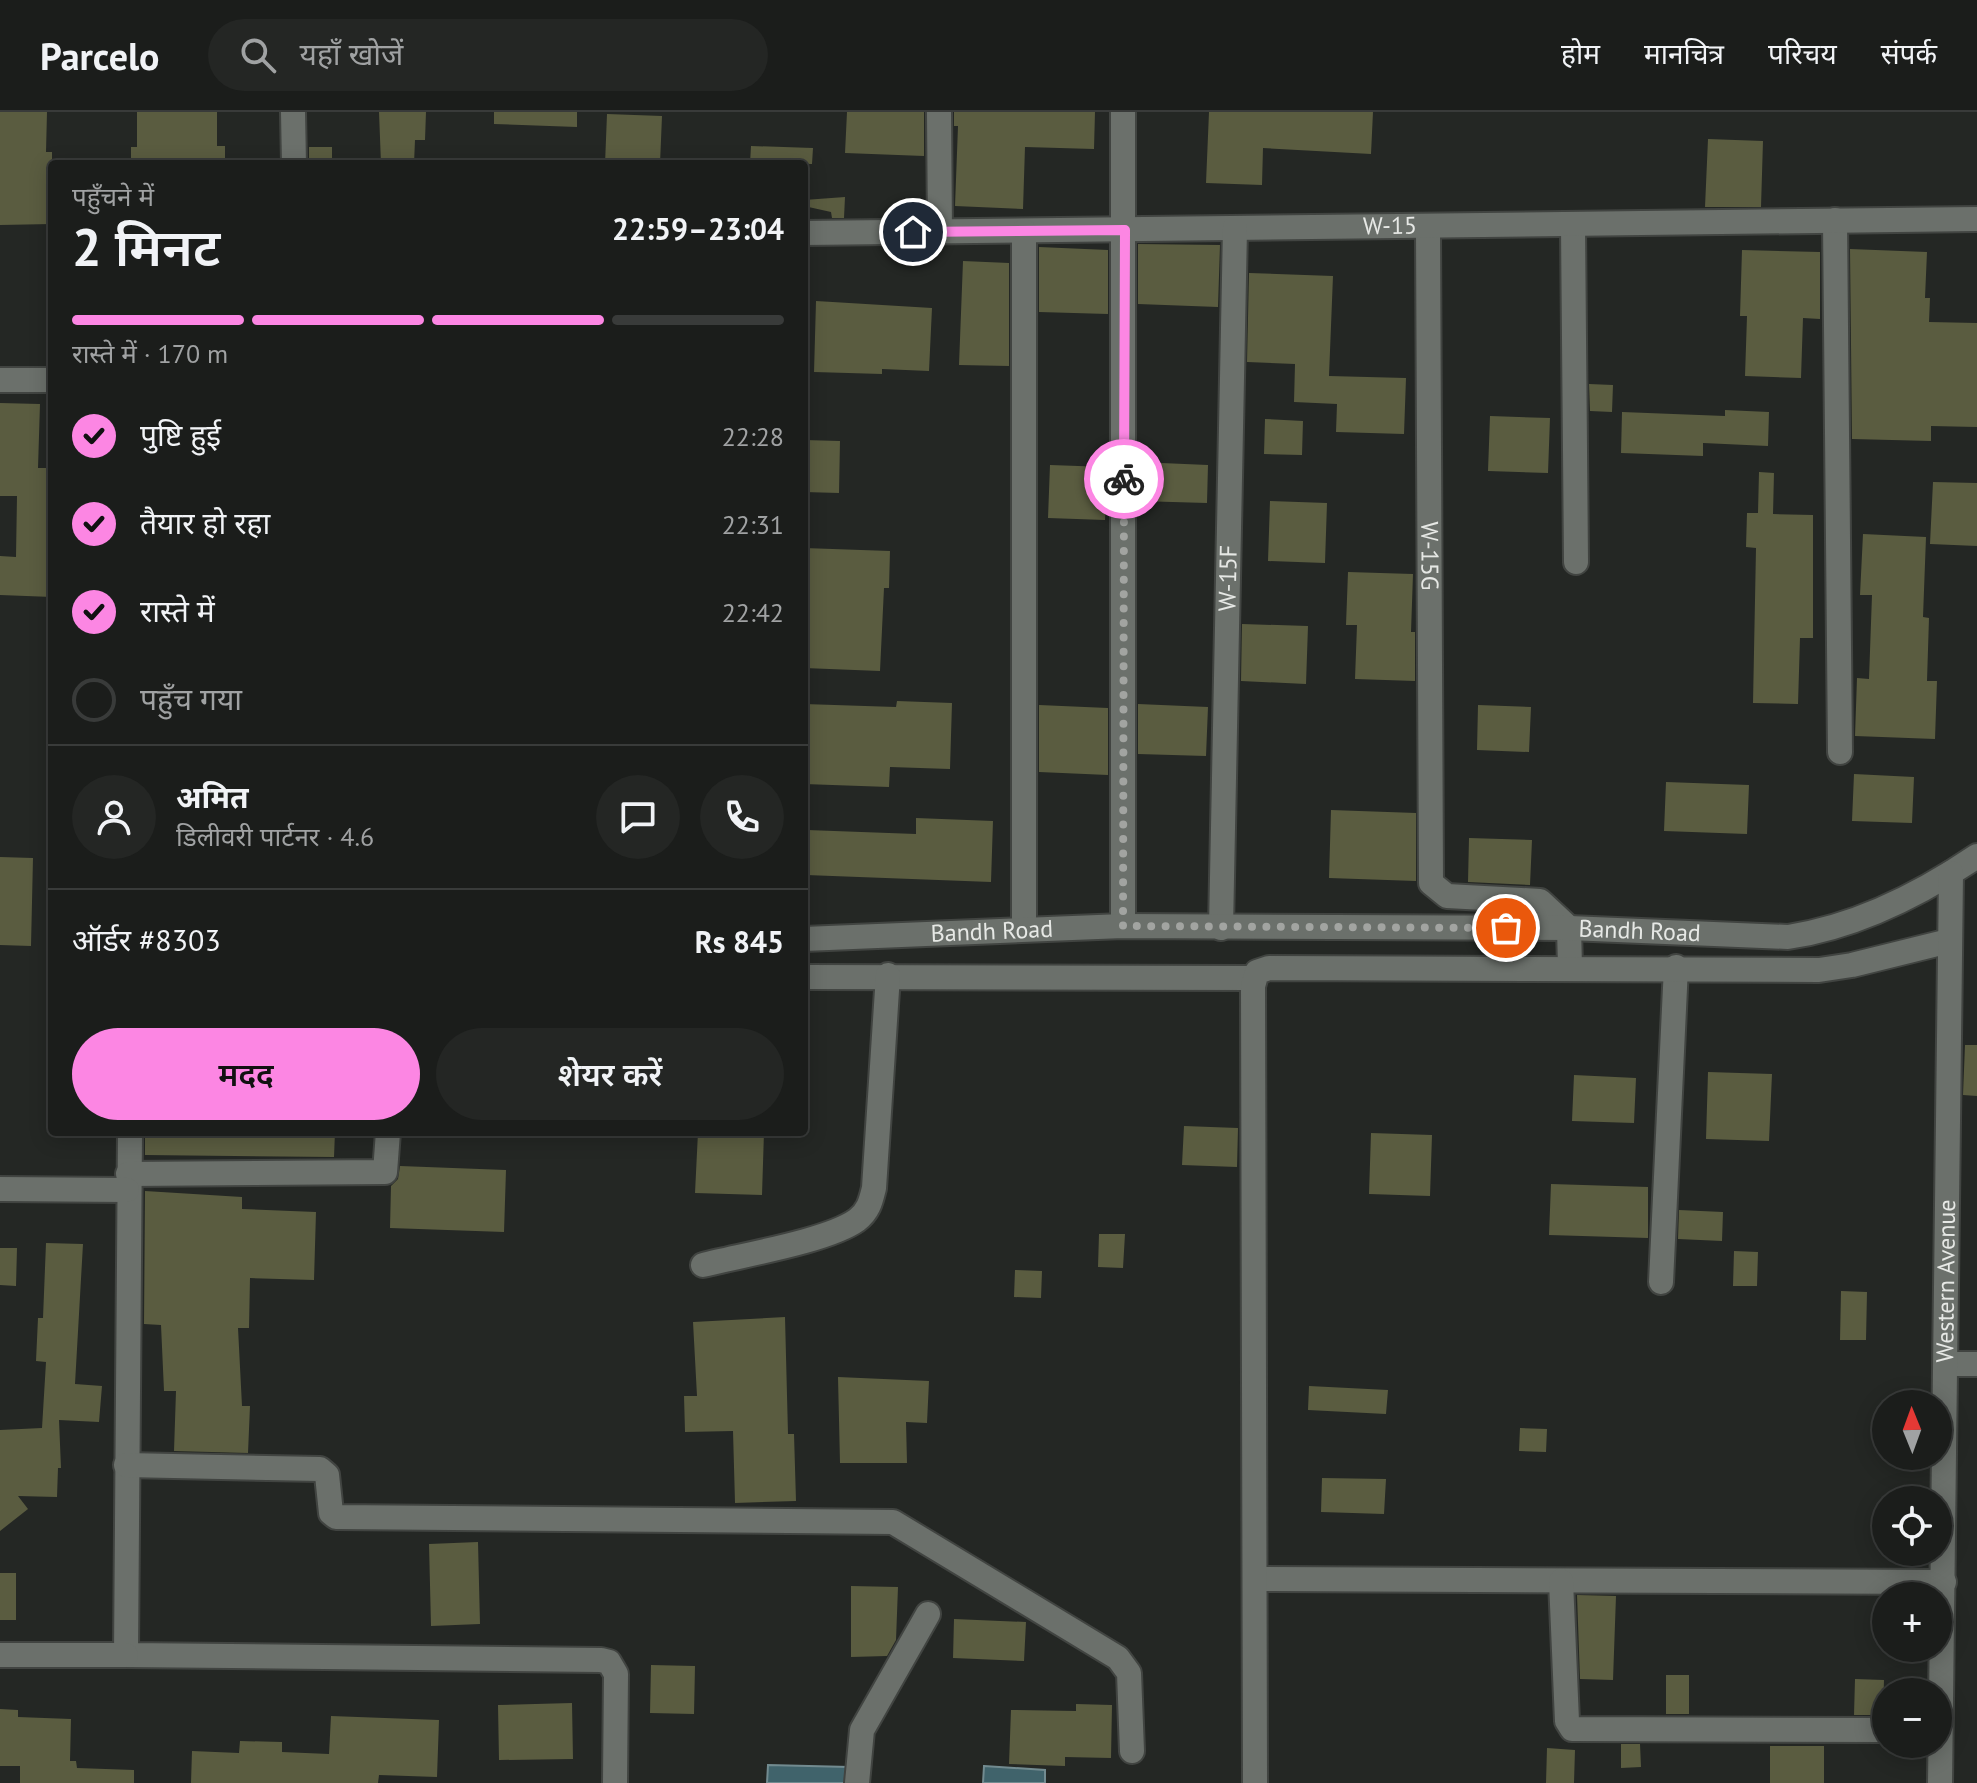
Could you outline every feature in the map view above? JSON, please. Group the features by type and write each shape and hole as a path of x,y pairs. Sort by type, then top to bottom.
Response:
{"street":[{"path":"293,112 294,160"},
{"path":"939,112 940,231"},
{"path":"1123,112 1123,926"},
{"name":"W-15","path":"808,233 1428,228 1977,219"},
{"path":"1835,220 1840,752"},
{"path":"1573,226 1576,562"},
{"name":"W-15F","path":"1221,928 1235,228"},
{"name":"W-15G","path":"1428,228 1431,883 1447,896 1540,901 1569,928"},
{"path":"1024,231 1024,929"},
{"path":"0,380 48,380"},
{"name":"Bandh Road","path":"808,939 1123,926 1569,928 1788,937 1814,933 1869,915 1951,873 1977,856"},
{"name":"Western Avenue","path":"1944,1582 1951,873"},
{"path":"1569,928 1570,967"},
{"path":"1255,1783 1254,978 1257,972 1269,968 1676,967 1819,970 1949,941"},
{"path":"1661,1282 1676,967"},
{"path":"703,1265 833,1231 857,1220 869,1208 874,1188 888,975"},
{"path":"808,977 1254,978"},
{"path":"126,1655 127,1182 130,1136"},
{"path":"0,1189 385,1172 388,1136"},
{"path":"1946,1364 1977,1364"},
{"path":"126,1465 320,1469 327,1475 331,1513 336,1517 893,1522 1118,1658 1129,1673 1132,1751"},
{"path":"1256,1579 1944,1582"},
{"path":"1561,1581 1567,1721 1572,1729 1872,1730"},
{"path":"857,1783 862,1730 928,1614"},
{"path":"0,1655 601,1660 609,1662 616,1674 615,1783"},
{"name":"Western Avenue","path":"1940,1758 1940,1783"}],"water":[{"path":"768,1765 849,1767 850,1783 767,1783"},
{"path":"984,1766 1045,1770 1045,1783 983,1783"}],"building":[{"path":"0,112 47,112 46,152 52,152 52,160 48,160 48,224 0,225"},
{"path":"137,112 217,112 217,146 225,146 225,160 131,160 131,147 137,147"},
{"path":"379,112 426,112 425,140 415,140 414,160 381,160"},
{"path":"494,112 577,112 577,127 494,124"},
{"path":"847,112 924,112 924,156 845,153"},
{"path":"954,112 1095,112 1094,149 1025,147 1023,209 955,206 958,126 954,126"},
{"path":"1209,112 1373,112 1371,154 1263,148 1262,185 1206,183"},
{"path":"607,114 662,116 660,160 605,160"},
{"path":"1708,139 1763,141 1761,207 1705,207"},
{"path":"751,146 813,148 812,164 808,164 808,160 750,160"},
{"path":"309,147 332,147 332,160 309,160"},
{"path":"845,197 844,218 832,218 831,212 808,207 808,200"},
{"path":"1138,244 1220,245 1218,307 1138,304"},
{"path":"1039,247 1108,250 1108,314 1039,312"},
{"path":"1850,249 1927,252 1925,298 1930,298 1929,322 1977,323 1977,427 1931,426 1931,441 1852,439"},
{"path":"1742,250 1820,252 1820,319 1803,318 1801,378 1745,376 1747,316 1740,316"},
{"path":"963,261 1009,263 1009,366 959,365"},
{"path":"1249,273 1333,276 1329,376 1406,378 1404,434 1336,432 1337,404 1294,402 1295,364 1247,362"},
{"path":"816,301 932,308 929,371 882,369 882,374 814,372"},
{"path":"1589,384 1613,385 1612,412 1590,411"},
{"path":"0,403 40,404 38,468 48,468 48,597 0,595 0,556 16,557 17,496 0,496"},
{"path":"1725,410 1769,412 1768,446 1703,443 1703,456 1621,453 1622,412 1725,416"},
{"path":"1490,416 1550,418 1548,473 1488,471"},
{"path":"1265,419 1303,421 1302,455 1264,454"},
{"path":"808,440 840,441 839,493 808,492"},
{"path":"1138,462 1208,465 1207,503 1138,501"},
{"path":"1050,465 1107,467 1105,520 1048,518"},
{"path":"1759,472 1774,473 1773,514 1813,515 1813,638 1800,638 1798,704 1753,703 1756,548 1746,547 1747,513 1758,513"},
{"path":"1933,482 1977,483 1977,546 1930,544"},
{"path":"1270,501 1327,503 1325,563 1268,561"},
{"path":"1863,534 1926,537 1923,617 1929,618 1927,681 1937,681 1935,739 1855,736 1857,678 1869,679 1872,595 1860,595"},
{"path":"808,548 890,551 889,588 884,588 880,671 808,668"},
{"path":"1348,572 1413,574 1411,632 1415,632 1415,681 1355,679 1357,625 1346,625"},
{"path":"1242,624 1308,626 1306,684 1241,681"},
{"path":"897,701 952,703 950,769 890,767 889,787 808,784 808,704 896,707"},
{"path":"1138,704 1208,707 1206,756 1138,754"},
{"path":"1039,705 1108,708 1108,775 1039,772"},
{"path":"1478,705 1531,707 1529,752 1477,750"},
{"path":"1854,774 1914,777 1912,823 1852,821"},
{"path":"1666,782 1749,785 1747,834 1664,831"},
{"path":"1331,810 1416,813 1416,881 1329,878"},
{"path":"916,818 993,821 991,882 808,875 808,830 916,834"},
{"path":"1469,838 1532,840 1530,885 1468,882"},
{"path":"0,857 33,858 31,946 0,945"},
{"path":"1965,1045 1977,1045 1977,1096 1963,1095"},
{"path":"1708,1072 1772,1074 1769,1141 1706,1139"},
{"path":"1574,1075 1636,1078 1634,1123 1572,1121"},
{"path":"1184,1126 1238,1128 1237,1167 1182,1165"},
{"path":"1371,1133 1432,1135 1430,1196 1369,1194"},
{"path":"145,1136 335,1136 334,1157 145,1155"},
{"path":"698,1136 764,1136 762,1195 695,1193"},
{"path":"400,1166 506,1170 504,1232 390,1228 391,1186 398,1179"},
{"path":"1551,1184 1648,1187 1648,1238 1549,1235"},
{"path":"145,1191 242,1197 242,1209 316,1212 314,1280 250,1278 249,1328 238,1328 242,1406 250,1406 248,1453 174,1451 176,1391 164,1391 161,1325 144,1324"},
{"path":"1679,1210 1723,1212 1722,1241 1678,1239"},
{"path":"1099,1234 1125,1234 1123,1268 1098,1267"},
{"path":"46,1243 83,1244 75,1384 102,1386 99,1422 59,1420 61,1468 58,1468 57,1497 18,1496 28,1509 0,1531 0,1430 42,1428 46,1362 36,1361 38,1318 43,1318"},
{"path":"0,1248 17,1248 16,1286 0,1285"},
{"path":"1734,1251 1758,1252 1757,1286 1733,1286"},
{"path":"1015,1270 1042,1271 1041,1298 1014,1297"},
{"path":"1841,1291 1867,1292 1866,1340 1840,1340"},
{"path":"785,1317 788,1434 794,1434 796,1501 735,1503 733,1431 685,1432 684,1396 697,1396 693,1322"},
{"path":"838,1377 929,1381 927,1423 906,1422 907,1463 840,1463"},
{"path":"1309,1386 1388,1390 1386,1414 1308,1410"},
{"path":"1520,1428 1547,1429 1546,1452 1519,1451"},
{"path":"1322,1478 1386,1479 1384,1514 1321,1512"},
{"path":"478,1542 480,1624 431,1626 429,1544"},
{"path":"0,1573 16,1573 16,1620 0,1620"},
{"path":"851,1586 898,1587 896,1640 887,1656 851,1657"},
{"path":"1577,1595 1616,1596 1613,1680 1580,1679"},
{"path":"954,1619 1026,1622 1024,1661 953,1658"},
{"path":"651,1665 695,1666 694,1714 650,1713"},
{"path":"1666,1675 1689,1675 1689,1714 1666,1714"},
{"path":"1855,1679 1872,1680 1872,1715 1854,1715"},
{"path":"572,1703 573,1759 499,1760 498,1705"},
{"path":"1076,1704 1112,1705 1111,1758 1065,1757 1065,1766 1009,1764 1011,1710 1076,1711"},
{"path":"0,1709 18,1710 18,1717 71,1719 70,1761 76,1761 77,1768 134,1770 134,1783 20,1783 20,1766 0,1766"},
{"path":"331,1716 439,1720 437,1777 379,1775 378,1783 191,1783 192,1751 239,1753 240,1741 282,1742 282,1752 329,1754"},
{"path":"1621,1744 1640,1744 1641,1767 1621,1768"},
{"path":"1770,1746 1824,1746 1824,1783 1770,1783"},
{"path":"1547,1748 1575,1750 1574,1783 1546,1783"}],"way so far":[{"path":"1124,479 1123,926 1506,928"}],"route":[{"path":"913,232 1125,230 1124,479"}]}
